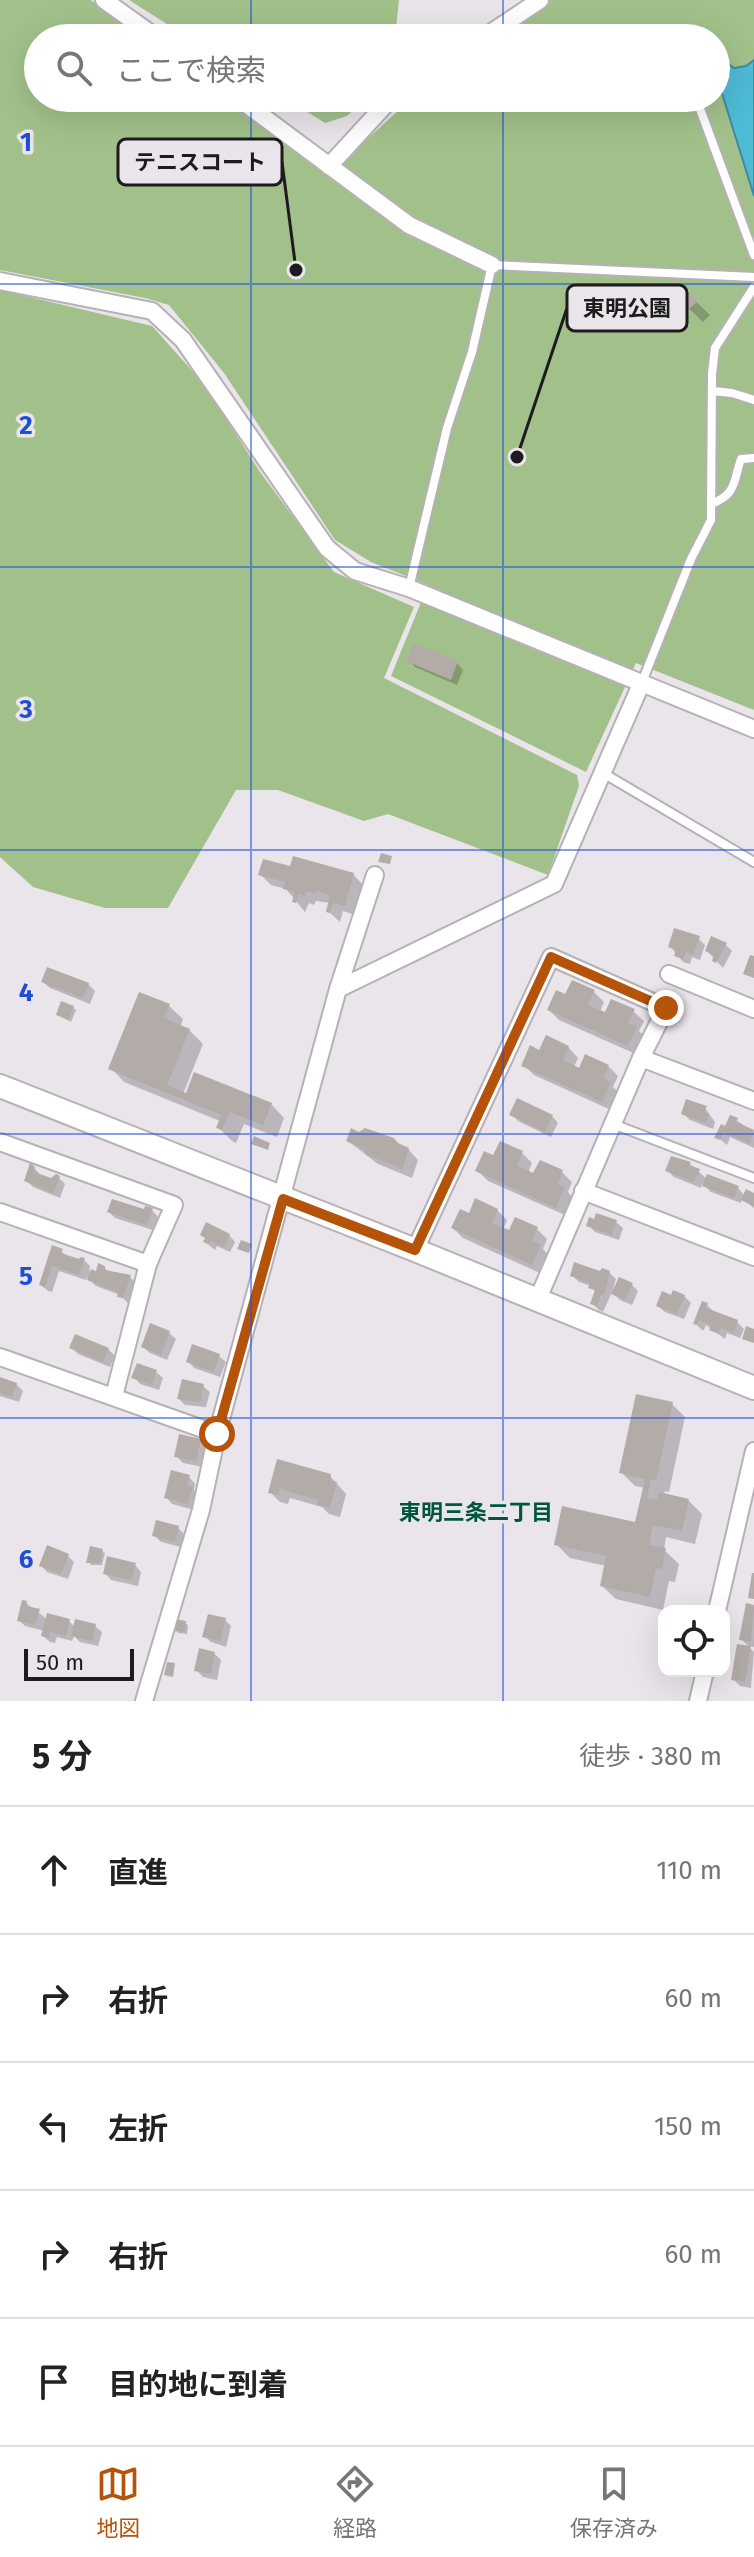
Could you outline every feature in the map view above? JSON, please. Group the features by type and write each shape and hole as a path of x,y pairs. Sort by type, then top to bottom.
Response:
{"street":[{"path":"104,0 137,24"},
{"path":"504,24 540,0"},
{"path":"257,112 409,225 492,265"},
{"path":"329,166 379,112"},
{"path":"0,281 152,311 183,340 327,548 355,571 409,588 754,729"},
{"path":"338,989 554,884 642,682"},
{"path":"144,1701 201,1510 217,1434 338,989 375,875"},
{"path":"415,1250 551,957 666,1008 641,1058 537,1301"},
{"path":"669,974 754,1009"},
{"path":"641,1058 754,1101"},
{"path":"0,1086 754,1388"},
{"path":"0,1142 174,1205 148,1264 114,1396"},
{"path":"583,1191 754,1257"},
{"path":"0,1212 148,1264"},
{"path":"0,1357 217,1434"},
{"path":"718,1605 754,1451"},
{"path":"698,1701 704,1677"}],"lane":[{"path":"701,112 754,255"},
{"path":"409,588 447,428 472,352 492,265 754,277"},
{"path":"642,682 691,559 711,520 715,348 754,287"},
{"path":"712,391 754,400"},
{"path":"711,504 725,499 734,487 741,459 754,458"},
{"path":"602,772 754,862"},
{"path":"612,1124 754,1178"}],"green space":[{"path":"0,0 91,0 124,24 24,24 24,112 245,112 329,174 397,112 730,112 730,24 515,24 549,0 754,0 754,710 636,663 586,772 391,676 428,585 371,562 335,540 224,373 169,305 0,270"},
{"path":"129,0 399,0 396,24 167,24"},
{"path":"307,112 351,112 347,116 325,123"},
{"path":"0,290 152,326 205,385 260,472 334,572 414,607 384,678 577,775 579,786 548,875 388,814 364,821 278,790 236,790 168,908 105,908 33,887 0,857"}],"water":[{"path":"754,60 754,196 728,112 730,65 734,68 746,66"}],"building":[{"path":"685,288 698,301 688,310 675,298"},
{"path":"414,643 458,661 451,680 406,661"},
{"path":"381,853 392,856 390,864 378,862"},
{"path":"293,856 354,873 345,906 333,903 330,913 326,912 330,895 316,891 315,894 306,891 305,896 299,894 296,903 292,902 295,892 283,889 285,882 258,875 263,859 290,866"},
{"path":"674,928 700,936 693,955 686,952 683,959 674,956 676,950 668,947"},
{"path":"711,936 727,943 716,963 712,961 714,955 705,951"},
{"path":"750,955 754,956 754,978 743,974"},
{"path":"47,967 89,983 83,998 41,982"},
{"path":"572,980 595,990 588,1005 605,1012 611,999 635,1009 628,1023 637,1026 628,1046 547,1010 556,990 565,994"},
{"path":"139,992 170,1004 164,1018 190,1029 167,1085 186,1093 194,1072 272,1103 263,1125 230,1112 222,1130 216,1128 221,1115 108,1069"},
{"path":"61,1001 74,1006 69,1020 56,1015"},
{"path":"546,1035 569,1046 563,1060 579,1068 585,1054 609,1065 603,1078 611,1082 602,1102 521,1066 530,1045 539,1050"},
{"path":"517,1098 553,1115 545,1132 509,1115"},
{"path":"686,1099 707,1106 704,1112 709,1114 706,1123 681,1114"},
{"path":"730,1115 738,1118 736,1122 754,1130 750,1144 723,1132 720,1140 714,1138"},
{"path":"351,1128 359,1132 365,1128 394,1138 409,1148 402,1170 366,1155 364,1149 346,1141"},
{"path":"254,1136 270,1143 268,1150 251,1144"},
{"path":"500,1141 523,1151 517,1165 533,1173 540,1160 563,1170 557,1184 565,1187 556,1208 475,1171 484,1151 493,1155"},
{"path":"671,1156 691,1162 689,1165 700,1169 694,1182 665,1171"},
{"path":"30,1163 35,1167 34,1172 51,1178 56,1174 60,1176 53,1193 24,1181"},
{"path":"707,1174 739,1186 734,1198 702,1186"},
{"path":"746,1189 754,1193 754,1206 741,1200"},
{"path":"475,1198 498,1209 492,1223 509,1230 515,1217 538,1227 532,1241 541,1245 532,1265 451,1228 460,1209 469,1213"},
{"path":"112,1199 144,1209 145,1206 153,1208 147,1225 107,1212"},
{"path":"596,1213 617,1220 612,1235 586,1226 589,1217 594,1219"},
{"path":"206,1222 230,1234 224,1247 210,1241 208,1244 203,1242 205,1238 200,1235"},
{"path":"241,1240 252,1244 249,1253 237,1249"},
{"path":"52,1245 63,1249 61,1253 85,1258 79,1275 52,1266 45,1287 39,1285"},
{"path":"574,1262 600,1271 602,1268 610,1271 604,1295 601,1294 597,1306 590,1304 595,1290 588,1288 590,1283 570,1276"},
{"path":"98,1263 105,1266 105,1270 131,1275 123,1298 117,1297 118,1292 87,1280 91,1269 96,1271"},
{"path":"619,1277 633,1283 625,1300 611,1294"},
{"path":"673,1290 685,1295 677,1314 656,1306 662,1291 671,1295"},
{"path":"702,1301 708,1303 706,1308 738,1320 734,1333 721,1328 719,1334 709,1330 711,1325 699,1320 697,1325 693,1324"},
{"path":"150,1323 170,1331 161,1355 141,1347"},
{"path":"746,1326 754,1329 754,1343 742,1339"},
{"path":"75,1334 109,1348 103,1362 69,1348"},
{"path":"192,1344 220,1354 214,1372 186,1362"},
{"path":"137,1363 157,1370 152,1385 131,1378"},
{"path":"0,1377 17,1383 12,1397 0,1393"},
{"path":"182,1379 204,1384 200,1402 177,1399"},
{"path":"636,1394 673,1402 656,1480 651,1479 647,1498 657,1500 659,1492 689,1499 682,1531 653,1525 649,1545 666,1548 662,1569 656,1568 650,1597 600,1586 606,1556 554,1545 562,1506 635,1522 645,1479 619,1473"},
{"path":"179,1434 201,1439 196,1461 174,1457"},
{"path":"277,1459 331,1474 330,1480 337,1482 330,1508 317,1505 318,1500 280,1489 278,1495 268,1493"},
{"path":"171,1470 190,1475 187,1485 193,1487 188,1504 164,1498"},
{"path":"156,1520 179,1526 175,1542 152,1536"},
{"path":"47,1545 69,1554 61,1574 39,1566"},
{"path":"90,1546 103,1549 100,1563 86,1563"},
{"path":"107,1556 136,1563 131,1580 103,1574"},
{"path":"754,1573 754,1599 748,1598"},
{"path":"22,1600 27,1601 26,1606 40,1609 35,1625 17,1621"},
{"path":"746,1603 754,1605 751,1642 739,1640"},
{"path":"47,1613 70,1619 66,1636 50,1632 49,1638 41,1636"},
{"path":"208,1614 226,1618 220,1641 202,1637"},
{"path":"75,1619 96,1624 92,1641 71,1636"},
{"path":"175,1619 186,1621 185,1632 174,1631"},
{"path":"737,1644 751,1646 745,1682 731,1680"},
{"path":"199,1648 215,1652 211,1674 194,1671"},
{"path":"167,1662 175,1663 173,1677 164,1675"}],"place":[{"name":"テニスコート","path":"296,270"},
{"name":"東明公園","path":"517,457"}],"district":[{"name":"東明三条二丁目","path":"476,1512"}],"route":[{"path":"217,1434 283,1199 415,1250 551,957 666,1008"}]}
